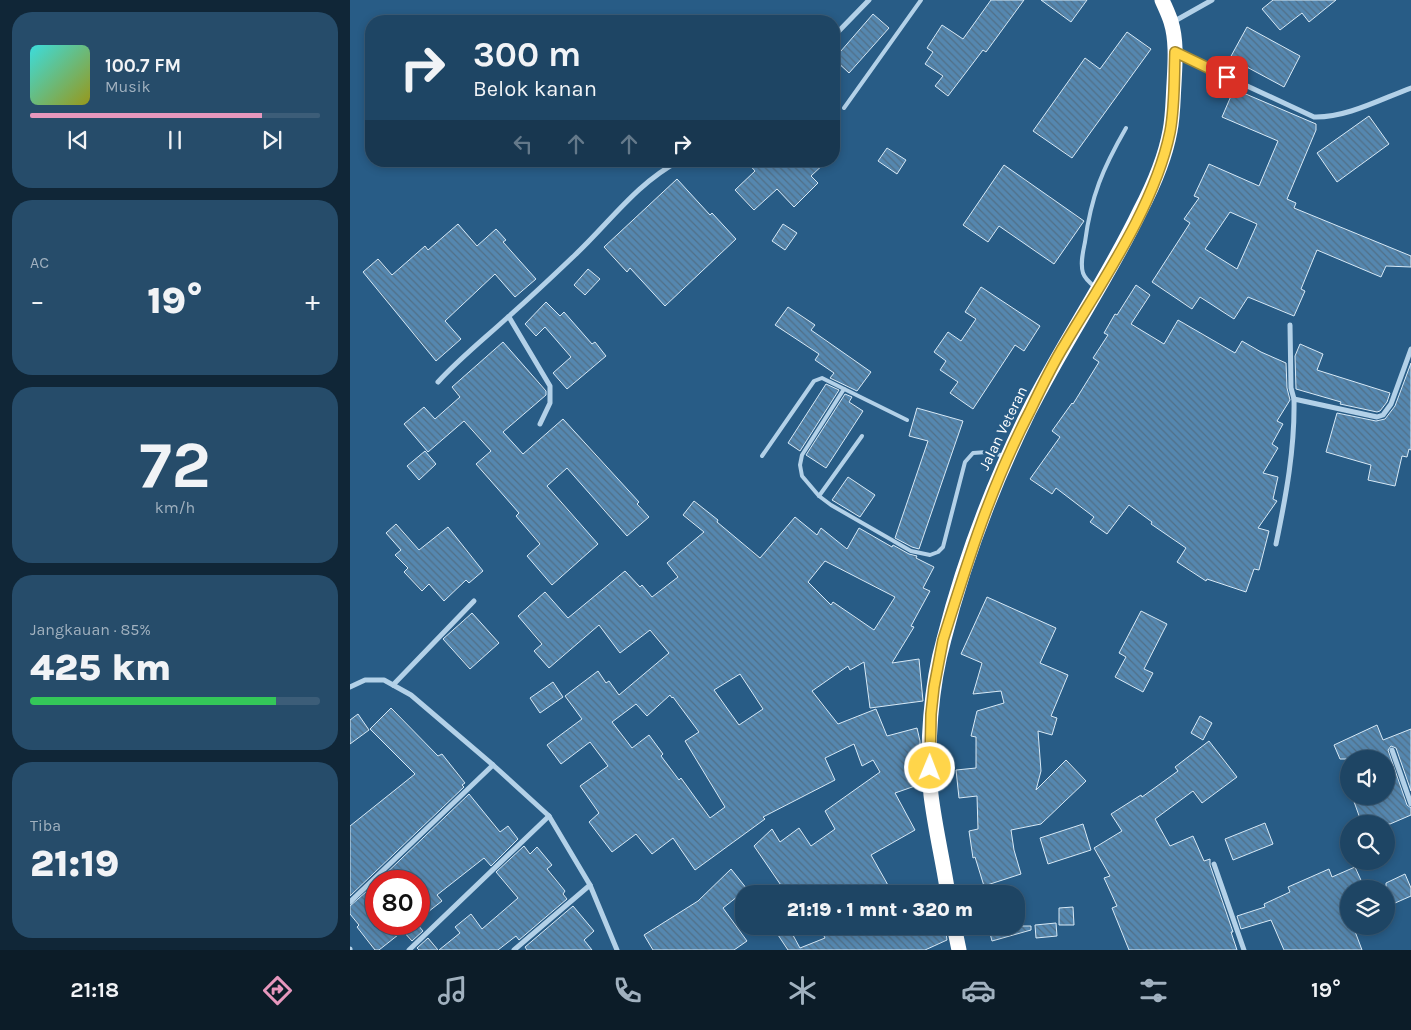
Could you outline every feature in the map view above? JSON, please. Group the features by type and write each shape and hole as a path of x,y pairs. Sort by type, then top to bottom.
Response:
{"highway":[{"name":"Jalan Veteran","path":"946,885 931,794 931,714 943,640 973,544 1008,456 1029,411 1064,345 1098,290 1155,182 1170,131 1175,52 1172,23 1162,0"},
{"path":"956,935 958,950"}],"street":[{"path":"840,30 869,0"},
{"path":"1172,23 1212,0"},
{"path":"1175,52 1314,117 1340,115 1411,88"},
{"path":"438,382 467,352 509,317 576,254 636,192 668,167"},
{"path":"509,317 550,386 550,403 540,424"},
{"path":"1276,544 1287,490 1294,424 1294,399 1291,388 1290,325"},
{"path":"1294,399 1377,417 1383,415 1391,404 1411,349"},
{"path":"393,685 474,601"},
{"path":"350,687 365,680 384,680 410,695 493,765 549,816 590,885 617,950"},
{"path":"1395,759 1411,804"},
{"path":"350,902 493,765"},
{"path":"409,950 549,816"},
{"path":"1214,864 1244,950"},
{"path":"514,950 590,885"}],"lane":[{"path":"844,108 921,0"},
{"path":"1098,290 1086,278 1083,272 1082,263 1087,227 1100,176 1126,128"},
{"path":"762,456 814,381 822,378 907,420"},
{"path":"844,389 802,454 800,465 802,476 818,496 831,505 911,551 930,555 938,552 945,542 965,462 973,452 1008,456"},
{"path":"818,496 862,436"}],"building":[{"path":"991,0 1024,0 986,52 983,50 948,96 935,86 943,76 925,64 933,52 927,48 942,25 963,39"},
{"path":"1041,0 1087,0 1071,22"},
{"path":"1273,0 1336,0 1309,22 1302,13 1280,30 1262,9"},
{"path":"873,14 889,28 849,73 840,65 840,52"},
{"path":"1247,27 1300,56 1284,87 1230,58"},
{"path":"1127,32 1151,49 1072,158 1033,131 1085,58 1100,69"},
{"path":"1234,89 1316,124 1316,130 1287,199 1296,203 1294,208 1411,256 1411,267 1386,266 1381,277 1317,250 1301,289 1305,291 1294,316 1248,297 1234,319 1200,297 1192,309 1152,282 1190,223 1184,219 1199,198 1194,196 1209,164 1259,186 1278,141 1222,117","holes":["1230,212 1257,224 1237,269 1205,249"]},
{"path":"1369,116 1389,144 1337,182 1317,153"},
{"path":"887,148 906,160 897,174 878,161"},
{"path":"1004,165 1084,221 1054,264 999,226 988,242 963,225"},
{"path":"751,167 821,167 811,176 818,183 794,207 777,189 754,210 735,190 755,171"},
{"path":"677,179 710,215 712,213 736,239 665,306 630,268 627,272 604,247"},
{"path":"458,224 477,246 496,229 506,240 503,242 536,279 515,297 495,274 445,321 461,339 436,361 363,272 378,259 392,275 425,246 428,250"},
{"path":"783,224 797,233 785,250 772,241"},
{"path":"588,269 600,279 585,295 574,285"},
{"path":"1136,285 1150,295 1131,324 1164,344 1178,320 1235,353 1242,341 1286,363 1287,388 1290,400 1277,421 1283,424 1272,444 1278,448 1263,473 1278,477 1273,499 1277,501 1258,528 1269,531 1259,570 1254,569 1246,592 1207,579 1206,581 1177,562 1186,548 1151,524 1152,522 1129,505 1107,534 1090,522 1094,517 1056,488 1052,494 1030,479 1060,437 1052,431 1073,404 1099,362 1093,358 1108,335 1104,333"},
{"path":"981,287 1040,326 1024,351 1015,345 973,409 950,393 958,382 940,370 946,361 934,352 948,332 961,341 976,319 965,312"},
{"path":"546,302 560,316 564,312 592,344 595,342 606,356 567,389 553,373 571,357 545,327 536,336 525,324"},
{"path":"788,307 815,325 811,330 871,372 857,391 830,378 834,373 815,360 819,354 775,325"},
{"path":"503,342 546,391 546,395 503,432 523,454 563,419 639,502 637,504 649,517 627,536 567,468 547,486 598,544 552,585 527,556 540,544 516,516 519,513 476,464 491,451 464,421 428,452 404,424 424,407 435,419 460,397 452,387"},
{"path":"1300,344 1323,354 1317,370 1390,393 1387,402 1377,412 1340,404 1341,402 1296,389 1295,356"},
{"path":"1411,363 1411,450 1409,449 1407,457 1402,456 1395,486 1368,480 1371,465 1326,452 1337,413 1376,421 1385,419 1395,406"},
{"path":"826,384 839,390 800,451 788,443"},
{"path":"845,394 852,397 849,402 863,411 826,468 806,455"},
{"path":"917,408 963,421 919,549 895,538 928,441 909,436"},
{"path":"425,451 436,464 419,480 407,466"},
{"path":"848,477 875,495 860,517 832,500"},
{"path":"694,501 760,558 795,517 817,535 821,528 847,549 859,528 892,547 893,545 909,554 917,556 916,558 934,567 923,588 930,591 911,626 914,627 892,663 919,659 923,701 870,708 864,662 850,670 848,666 812,691 838,724 876,709 887,736 917,728 920,753 908,756 918,785 895,793 915,830 871,855 888,885 781,885 754,846 772,829 780,842 799,828 811,846 835,829 825,811 880,772 873,760 862,766 854,744 825,758 835,780 763,817 765,819 695,870 673,838 652,854 636,834 612,852 589,822 599,813 580,786 608,766 590,742 561,764 547,745 582,719 565,696 598,671 606,683 609,681 619,695 669,653 650,630 620,653 599,625 549,668 534,651 542,644 518,616 545,592 568,618 625,571 640,587 642,585 652,597 678,577 667,563 704,532 683,515","holes":["825,561 895,597 874,630 833,602 831,605 808,582","740,674 763,709 739,725 714,690","670,695 699,732 685,741 725,807 710,818 681,778 679,780 661,756 663,754 649,735 632,748 612,722 636,704 647,716"]},
{"path":"396,524 419,550 448,527 483,571 469,583 466,580 444,601 429,584 422,591 404,572 408,568 395,555 401,550 386,533"},
{"path":"987,597 1056,628 1040,663 1068,675 1051,716 1057,718 1052,735 1038,731 1041,771 1036,790 1066,760 1086,781 1041,824 1011,830 1014,850 1021,874 987,885 984,885 975,857 973,858 969,831 978,829 977,796 959,798 956,770 976,768 976,737 971,736 977,711 1004,703 1001,691 973,694 982,663 961,654"},
{"path":"1141,611 1167,624 1144,669 1153,673 1143,692 1115,677 1126,657 1119,653"},
{"path":"472,613 499,643 470,669 443,639"},
{"path":"553,682 563,697 540,713 530,698"},
{"path":"391,708 438,756 442,754 465,783 462,785 464,787 377,870 365,870 365,882 350,896 350,826 415,774 370,729"},
{"path":"358,714 369,730 350,744 350,720"},
{"path":"1200,716 1212,723 1203,740 1191,733"},
{"path":"1377,725 1383,740 1411,729 1411,791 1396,748 1391,746 1388,750 1340,750 1340,759 1334,745"},
{"path":"1209,741 1237,777 1202,803 1193,791 1155,819 1170,846 1193,836 1204,861 1210,859 1210,865 1233,932 1231,932 1237,950 1129,950 1112,908 1117,906 1104,878 1110,876 1094,848 1122,831 1111,814 1141,795 1142,797 1178,771 1175,767"},
{"path":"1395,770 1407,805 1411,808 1411,815 1395,822 1395,815 1359,815 1355,805 1395,805"},
{"path":"469,794 500,832 508,826 518,839 491,866 484,858 437,895 442,901 430,910 430,870 390,870"},
{"path":"1265,823 1273,844 1233,860 1225,839"},
{"path":"1083,824 1091,850 1048,864 1040,838"},
{"path":"524,846 530,854 537,847 552,865 547,869 565,891 563,894 567,899 519,940 516,936 498,950 439,950 460,933 455,927 471,914 482,929 518,898 496,872"},
{"path":"731,869 744,885 735,885 735,898 723,908 735,924 735,935 743,935 747,941 734,950 653,950 644,935 698,901"},
{"path":"1329,869 1332,877 1348,870 1356,870 1361,880 1340,880 1340,935 1356,935 1362,950 1284,950 1271,920 1241,929 1237,916 1265,907 1264,904 1290,892 1288,887"},
{"path":"1405,874 1411,888 1411,896 1395,903 1395,880 1392,880"},
{"path":"365,893 365,935 398,935 379,950 375,950 357,927 359,925 350,914 350,906"},
{"path":"573,906 594,931 584,940 592,950 527,950 525,947"},
{"path":"1073,907 1074,925 1059,925 1059,908"},
{"path":"1056,923 1057,936 1036,938 1035,925"},
{"path":"1025,926 1031,926 1031,930 1025,932"},
{"path":"407,935 419,935 412,941"},
{"path":"778,935 793,935 800,948 825,938 824,935 946,935 947,940 925,950 788,950"},
{"path":"990,935 1013,935 992,941"},
{"path":"428,938 438,950 419,950 417,948"}],"route":[{"path":"930,768 931,714 943,640 973,544 996,483 1029,411 1064,345 1128,236 1155,182 1170,131 1175,52 1227,77"}]}
